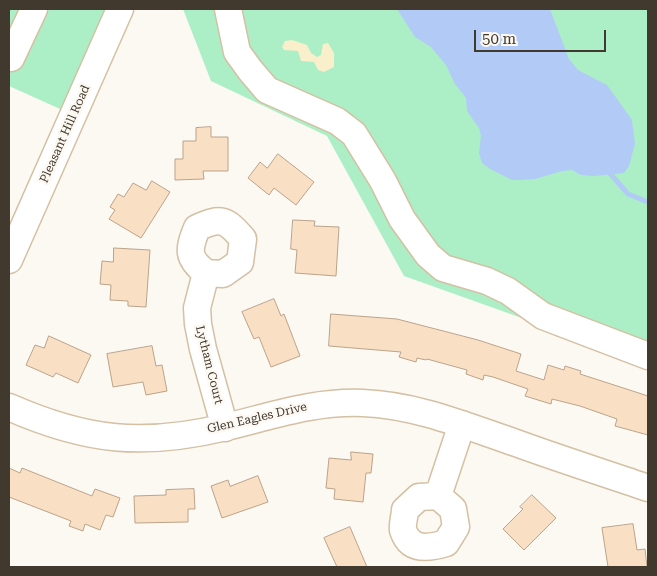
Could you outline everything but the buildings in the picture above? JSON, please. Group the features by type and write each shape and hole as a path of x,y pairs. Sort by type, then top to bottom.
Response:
{"street":[{"path":"9,57 11,58 34,9"},
{"name":"Pleasant Hill Road","path":"9,260 120,9"},
{"path":"228,9 237,52 256,77 267,90 337,121 354,134 383,181 402,218 428,256 443,268 486,281 508,291 543,316 648,356"},
{"name":"Lytham Court","path":"206,273 197,308 198,324 225,428"},
{"name":"Glen Eagles Drive","path":"9,408 39,421 74,431 111,438 159,440 225,428 293,409 336,403 385,405 416,410 462,424 648,488"},
{"path":"438,496 462,424"}],"green space":[{"path":"9,9 115,9 69,113 9,86"},
{"path":"183,9 648,9 648,363 404,276 327,136 211,81"}],"sand":[{"path":"292,40 307,45 311,53 317,57 321,55 323,44 328,43 334,53 334,67 324,72 318,70 314,62 301,61 298,51 284,50 282,47 285,41"}],"water":[{"path":"397,9 550,9 569,59 578,70 607,85 632,120 635,144 629,166 624,173 594,176 581,175 572,170 535,179 520,180 512,180 490,169 482,163 479,153 481,136 479,128 467,111 466,98 455,84 446,65 431,47 415,37"}],"waterway":[{"path":"607,170 628,194 648,202"}]}
